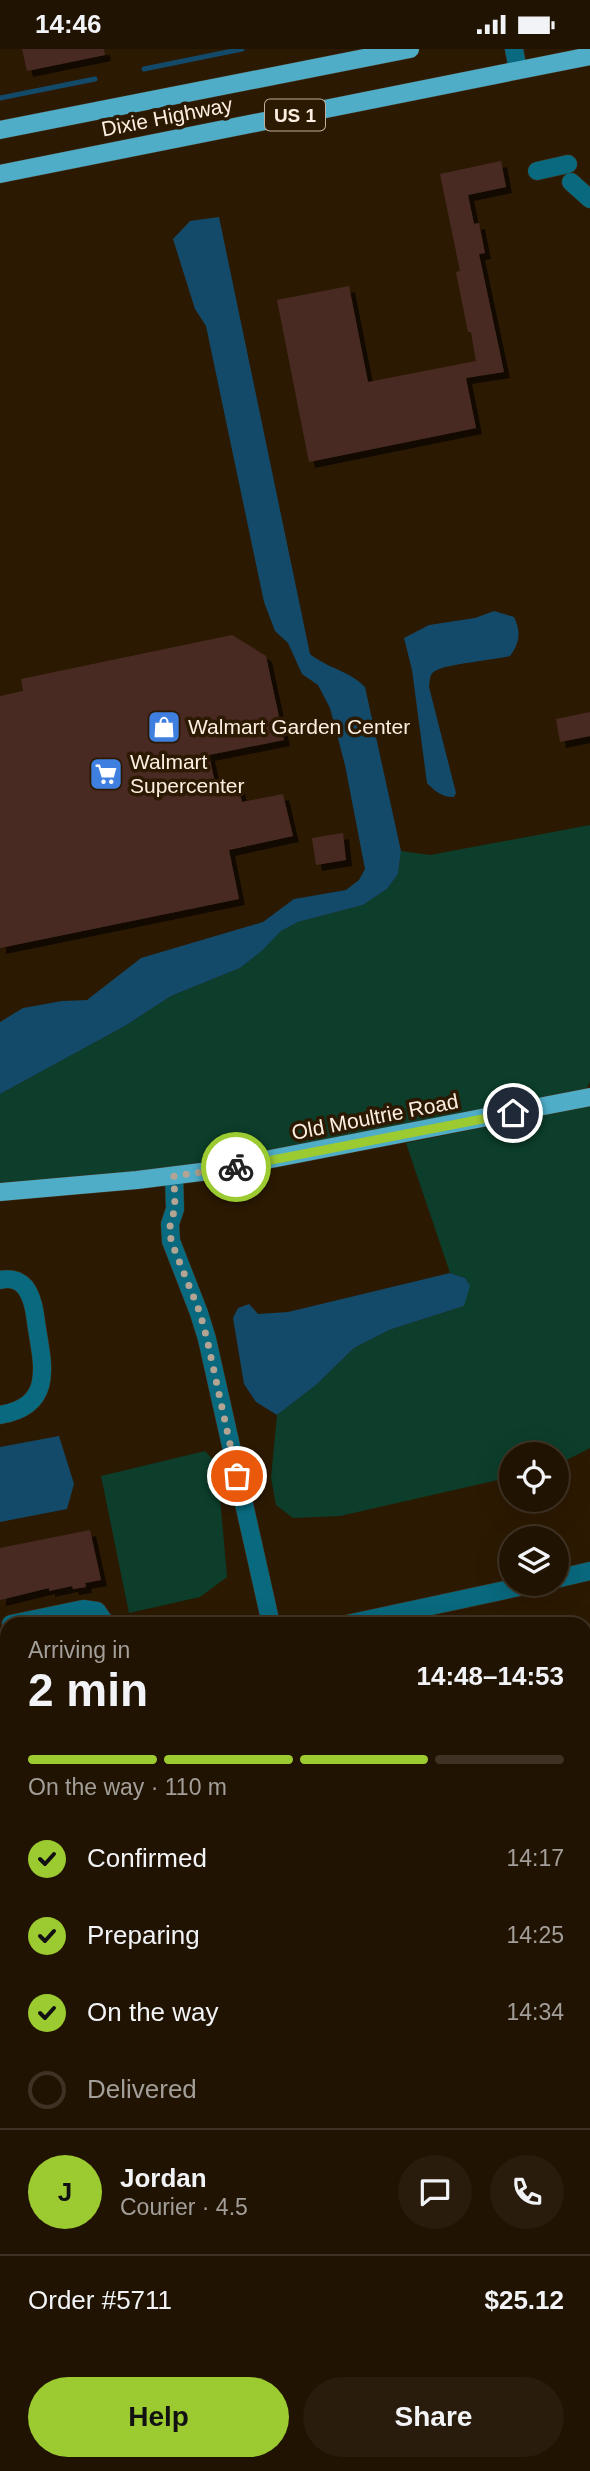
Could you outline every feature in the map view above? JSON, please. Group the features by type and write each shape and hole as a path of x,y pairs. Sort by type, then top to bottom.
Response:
{"main road":[{"name":"Dixie Highway","path":"0,131 410,49"},
{"name":"Dixie Highway","path":"0,174 590,56"},
{"name":"Old Moultrie Road","path":"0,1192 174,1176 281,1159 590,1097"}],"street":[{"path":"514,49 518,71"},
{"path":"537,171 568,164"},
{"path":"571,182 590,199"},
{"path":"174,1176 175,1209 170,1224 171,1241 200,1313 207,1339 270,1617"},
{"path":"0,1280 16,1280 32,1298 44,1370 35,1395 27,1405 17,1412 0,1415"},
{"path":"569,1576 590,1571"},
{"path":"380,1617 499,1591"},
{"path":"44,1617 83,1609 97,1611 101,1617"}],"green space":[{"path":"590,825 590,1082 586,1089 208,1163 137,1172 0,1183 0,1094 125,1026 171,996 240,968 281,931 298,922 363,905 387,889 398,874 401,851 430,855"},
{"path":"590,1106 590,1448 569,1459 569,1442 499,1442 499,1480 340,1516 293,1518 276,1505 271,1478 277,1415 316,1385 354,1348 389,1330 464,1306 465,1278 450,1273 406,1143"},
{"path":"205,1451 217,1464 227,1577 200,1597 129,1613 101,1476"}],"water":[{"path":"219,217 310,654 365,687 401,851 398,874 387,889 363,905 298,922 281,931 240,968 171,996 125,1026 0,1094 0,1022 23,1008 62,1001 87,1000 141,958 263,922 294,899 346,890 359,880 365,869 345,765 330,708 318,685 302,674 288,643 275,631 264,602 206,326 195,309 173,239 190,221"},
{"path":"494,611 514,617 516,622 518,642 510,656 459,664 433,672 430,678 429,687 456,793 454,797 447,796 427,783 412,670 404,638 429,625 475,618"},
{"path":"450,1273 465,1278 470,1286 464,1306 389,1330 354,1348 316,1385 277,1415 256,1402 244,1384 233,1318 238,1308 249,1304 258,1314 288,1312"},
{"path":"59,1436 74,1484 67,1509 0,1522 0,1447"}],"building":[{"path":"22,49 104,49 105,55 27,71"},
{"path":"501,161 506,187 468,195 474,224 479,223 485,253 479,254 504,372 466,378 476,428 309,462 277,300 349,286 368,382 476,361 456,272 460,271 440,174"},
{"name":"Walmart Supercenter","path":"232,635 266,656 284,740 209,755 217,792 239,788 242,802 283,794 293,836 229,850 239,899 0,948 0,696 23,691 21,679"},
{"path":"590,712 590,736 560,742 556,719"},
{"path":"343,833 346,860 316,865 312,838"},
{"path":"90,1530 101,1580 85,1583 86,1587 73,1589 72,1586 49,1591 49,1588 0,1600 0,1548"}],"waterway":[{"path":"144,69 242,49"},
{"path":"0,98 95,79"}],"way so far":[{"path":"236,1167 174,1176 175,1209 170,1224 171,1241 200,1313 207,1339 237,1476"}],"place":[{"name":"Walmart Garden Center","path":"164,727"},
{"name":"Walmart Supercenter","path":"106,774"}],"route":[{"path":"236,1167 513,1113"}]}
